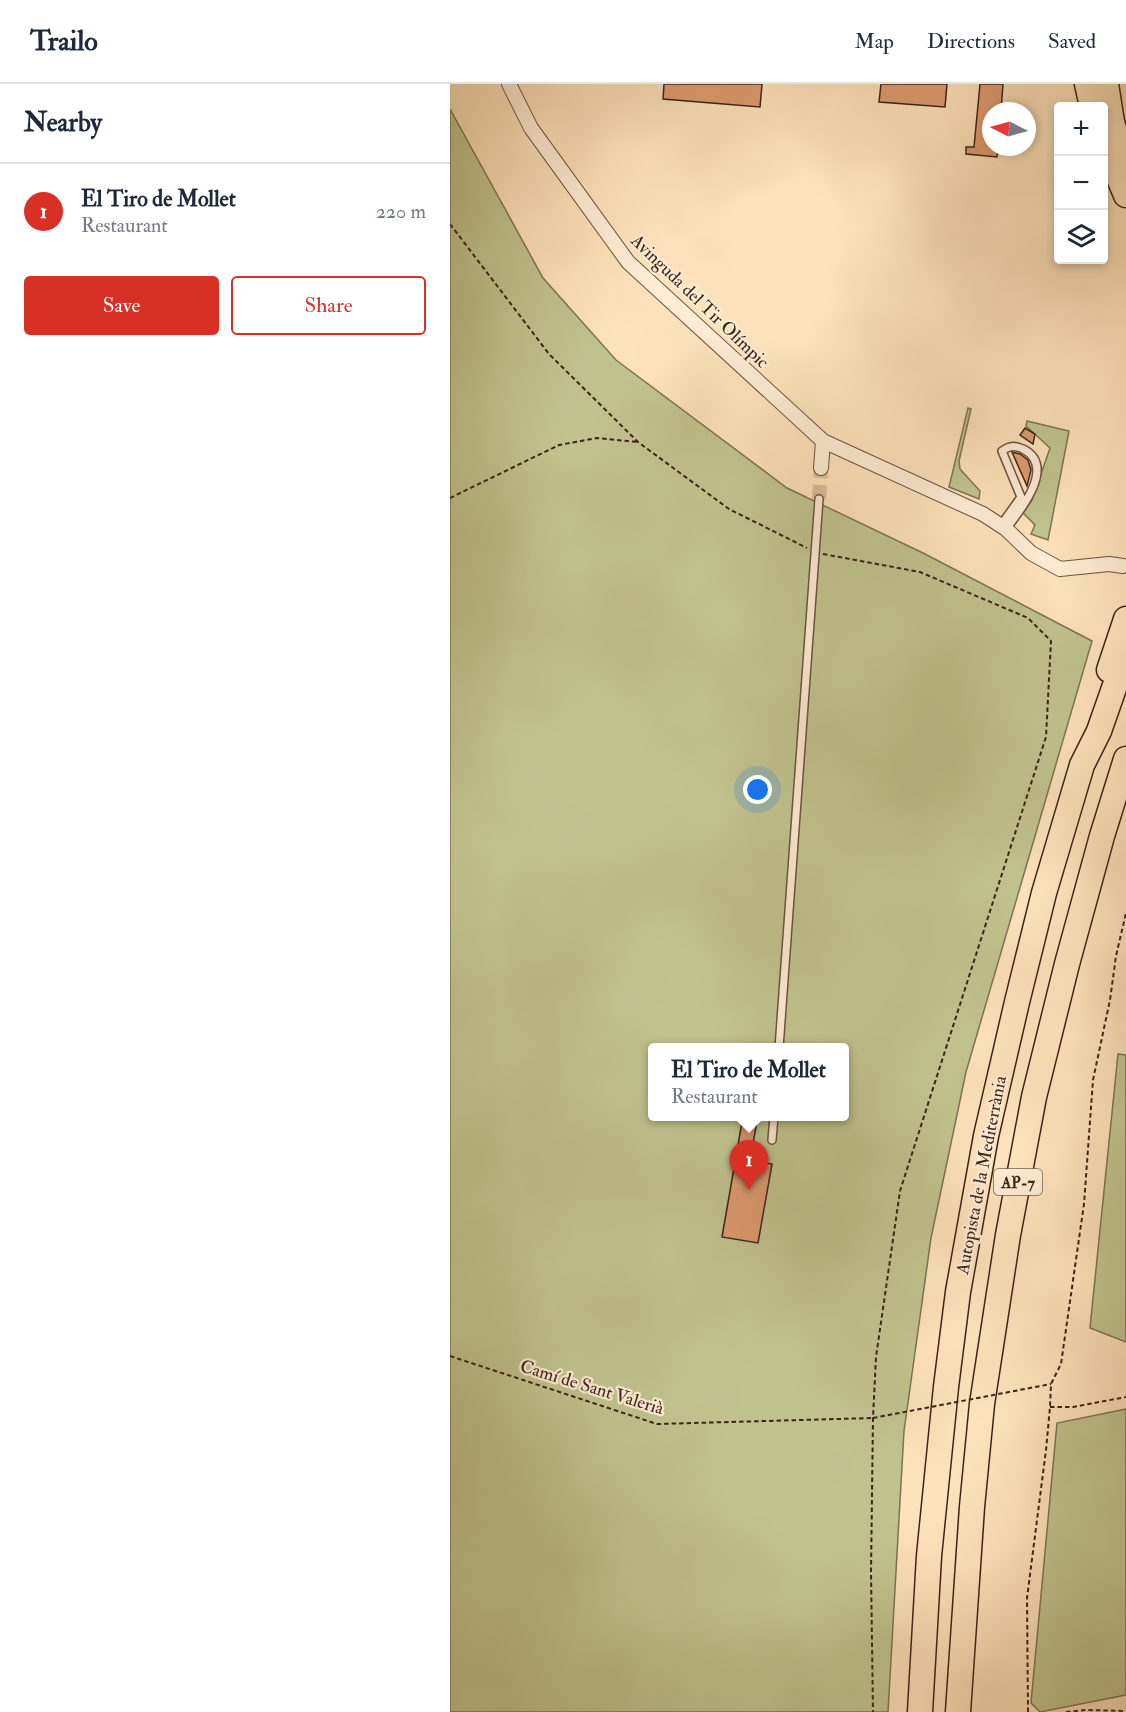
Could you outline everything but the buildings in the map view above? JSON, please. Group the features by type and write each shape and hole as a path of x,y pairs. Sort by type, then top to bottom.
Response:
{"highway":[{"path":"1087,84 1091,102"},
{"path":"1106,84 1112,123 1126,168"},
{"path":"1123,84 1122,92 1126,109"},
{"path":"1108,151 1126,195"},
{"name":"Autopista de la Mediterrània","path":"920,1712 929,1556 939,1449 957,1302 986,1136 1041,904 1082,765 1099,731 1120,661 1126,619"},
{"name":"Autopista de la Mediterrània","path":"957,1712 982,1404 1008,1235 1034,1097 1067,964 1126,759"},
{"path":"904,1712 929,1556"},
{"path":"961,1656 969,1712"}],"street":[{"name":"Avinguda del Tir Olímpic","path":"509,84 531,128 628,262 823,441 983,514 1003,527 1031,553 1060,569 1109,564 1123,566"},
{"path":"821,468 823,441"}],"lane":[{"path":"1009,446 1018,447 1029,453 1035,462 1037,473 1027,501 1003,527 1021,497 1002,451 1009,446"},
{"path":"779,1043 819,499"},
{"path":"772,1140 774,1121"}],"path":[{"path":"450,224 549,354 638,442 729,509 816,553 920,572 1028,618 1051,641 1046,737 900,1191 876,1357 871,1573 873,1712"},
{"path":"450,498 559,446 597,438 638,442"},
{"path":"1028,1712 1028,1598 1051,1384 1061,1364 1084,1204 1093,1080 1126,913"},
{"name":"Camí de Sant Valerià","path":"450,1356 657,1424 873,1418 1051,1384"},
{"path":"1050,1407 1073,1407 1126,1397"},
{"path":"1086,1710 1091,1712"},
{"path":"1066,1712 1126,1711"}],"green space":[{"path":"450,109 543,278 616,360 787,488 923,553 1092,641 966,1072 931,1238 904,1431 888,1712 450,1712"},
{"path":"968,408 971,409 959,461 960,469 980,491 979,499 949,487"},
{"path":"1027,421 1069,431 1048,540 1031,534 1035,525 1023,513 1032,500 1050,448 1026,426"},
{"path":"1118,1054 1126,1055 1126,1342 1090,1328"},
{"path":"1126,1409 1126,1695 1040,1712 1031,1703 1057,1423"}],"tunnel":[{"path":"819,499 821,468"}],"place":[{"name":"El Tiro de Mollet","path":"749,1190"}]}
